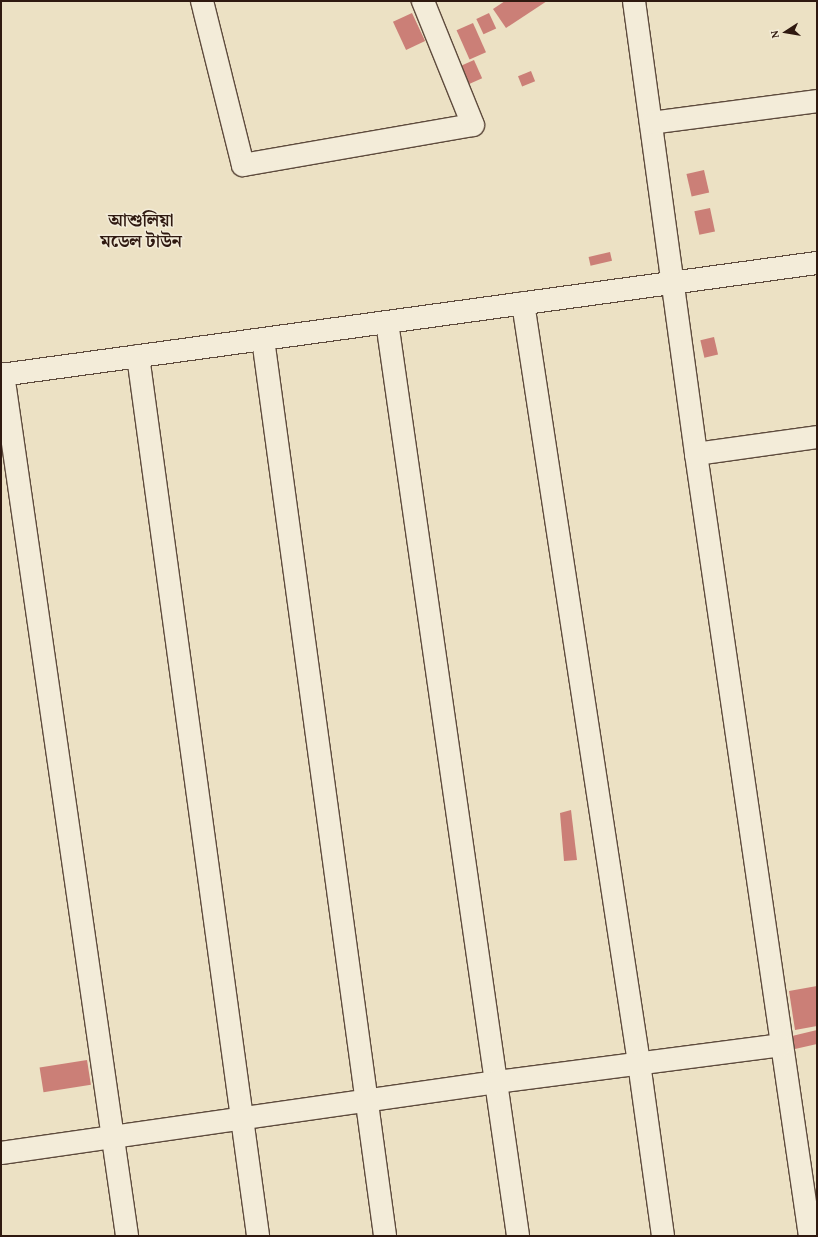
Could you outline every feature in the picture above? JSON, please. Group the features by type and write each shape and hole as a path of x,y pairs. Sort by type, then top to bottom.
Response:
{"street":[{"path":"202,1 243,165 473,125 423,1"},
{"path":"634,1 696,454 810,1236"},
{"path":"651,123 817,101"},
{"path":"127,1236 2,375 817,263"},
{"path":"523,303 639,1063 663,1236"},
{"path":"387,322 518,1236"},
{"path":"263,339 385,1236"},
{"path":"138,356 258,1236"},
{"path":"696,454 817,437"},
{"path":"1,1153 241,1120 497,1082 782,1044"}],"building":[{"path":"505,1 547,1 506,28 493,9"},
{"path":"412,13 425,41 406,50 393,22"},
{"path":"489,13 496,28 483,34 476,19"},
{"path":"473,23 486,52 470,60 457,30"},
{"path":"474,60 482,78 468,85 459,67"},
{"path":"531,71 535,81 522,86 518,76"},
{"path":"704,170 709,192 692,196 686,174"},
{"path":"710,208 715,231 699,235 694,211"},
{"path":"610,252 612,261 591,266 589,257"},
{"path":"714,337 718,355 704,358 700,340"},
{"path":"571,810 577,860 564,861 560,813"},
{"path":"817,986 817,1026 795,1030 789,991"},
{"path":"817,1030 817,1044 795,1049 792,1036"},
{"path":"87,1060 91,1085 44,1092 40,1068"}],"district":[{"name":"আশুলিয়া মডেল টাউন","path":"141,231"}]}
